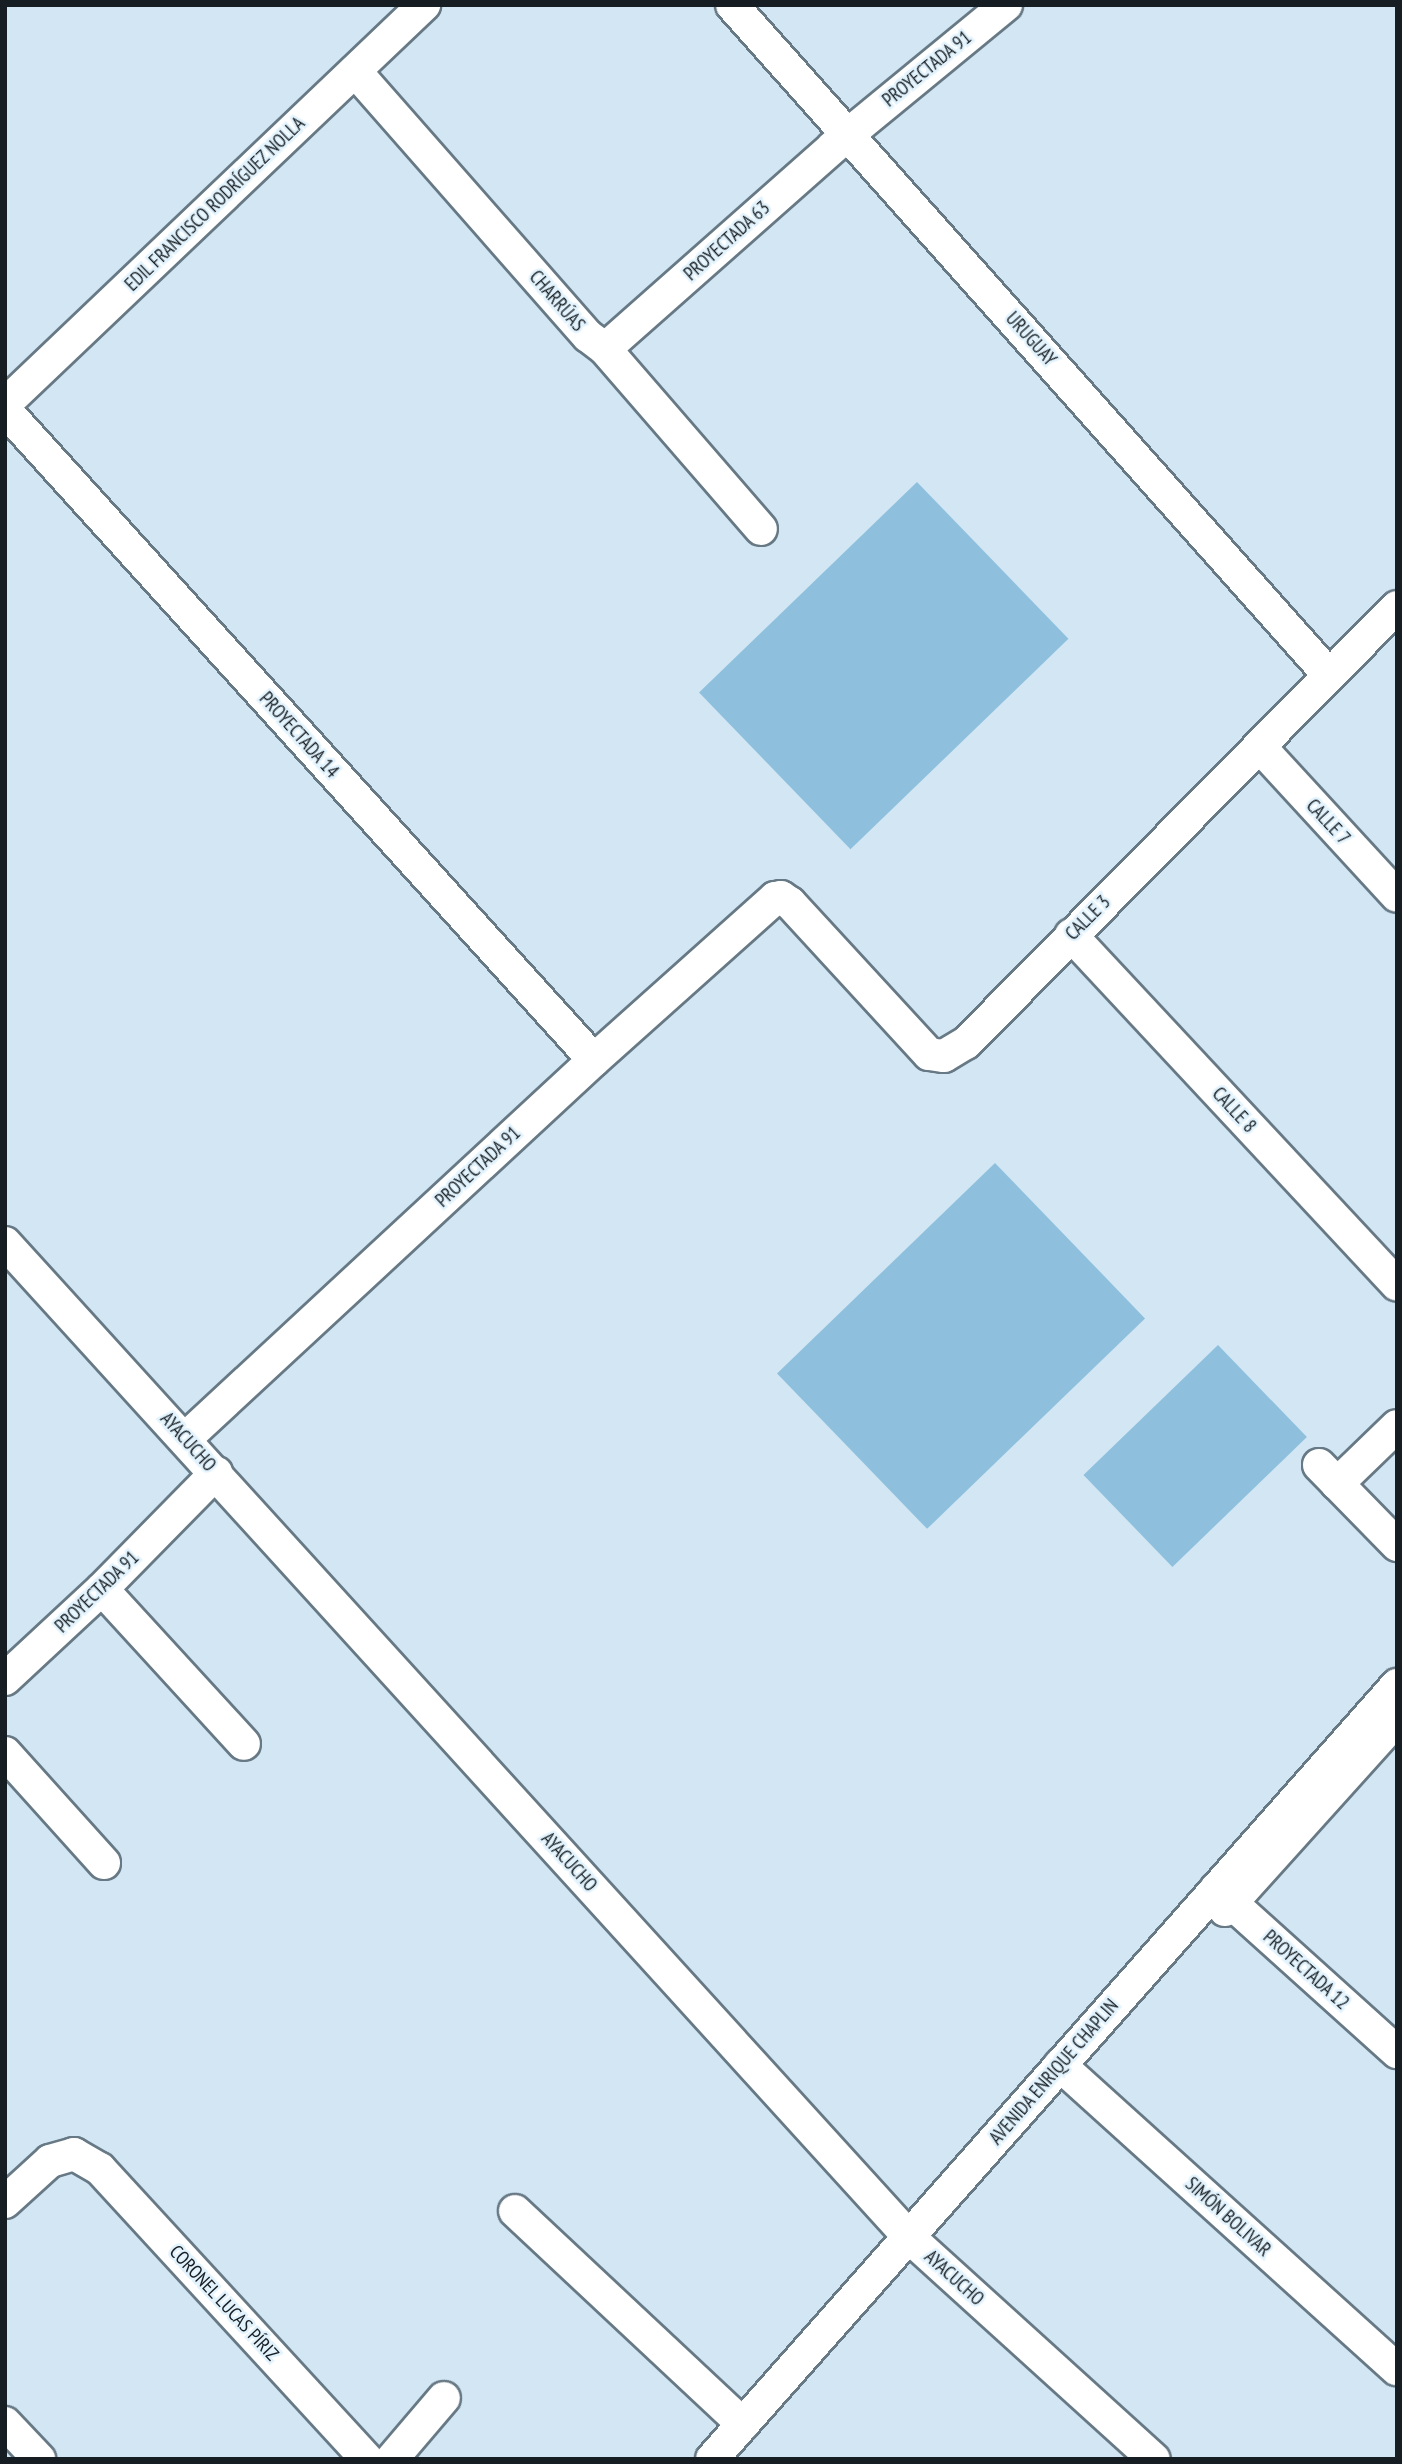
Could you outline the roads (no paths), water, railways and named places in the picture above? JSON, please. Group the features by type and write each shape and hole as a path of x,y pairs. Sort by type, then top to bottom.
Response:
{"street":[{"name":"EDIL FRANCISCO RODRÍGUEZ NOLLA","path":"5,404 424,5"},
{"name":"URUGUAY","path":"732,5 1328,674"},
{"name":"PROYECTADA 91","path":"849,135 1006,5"},
{"name":"CHARRÚAS","path":"355,71 588,336 605,349 761,529"},
{"name":"PROYECTADA 63","path":"605,349 849,135"},
{"name":"PROYECTADA 14","path":"5,410 594,1060"},
{"name":"CALLE 3","path":"775,898 782,897 790,903 929,1054 944,1056 966,1043 1397,607"},
{"name":"CALLE 7","path":"1259,747 1397,896"},
{"name":"PROYECTADA 91","path":"185,1439 594,1060 775,898"},
{"name":"CALLE 8","path":"1071,935 1395,1278"},
{"name":"AYACUCHO","path":"5,1243 917,2244 1154,2459"},
{"path":"1397,1426 1328,1475 1397,1545"},
{"name":"PROYECTADA 91","path":"5,1679 102,1588 216,1473"},
{"path":"102,1588 244,1744"},
{"name":"AVENIDA ENRIQUE CHAPLIN","path":"734,2450 1223,1896 1388,1724 1397,1685"},
{"path":"5,1753 104,1863"},
{"name":"PROYECTADA 12","path":"1223,1896 1397,2052"},
{"name":"SIMÓN BOLIVAR","path":"1068,2072 1397,2369"},
{"name":"CORONEL LUCAS PÍRIZ","path":"5,2202 50,2161 74,2154 100,2169 368,2459"},
{"path":"515,2211 734,2450"},
{"path":"392,2459 444,2398"},
{"path":"5,2423 39,2459"}]}
